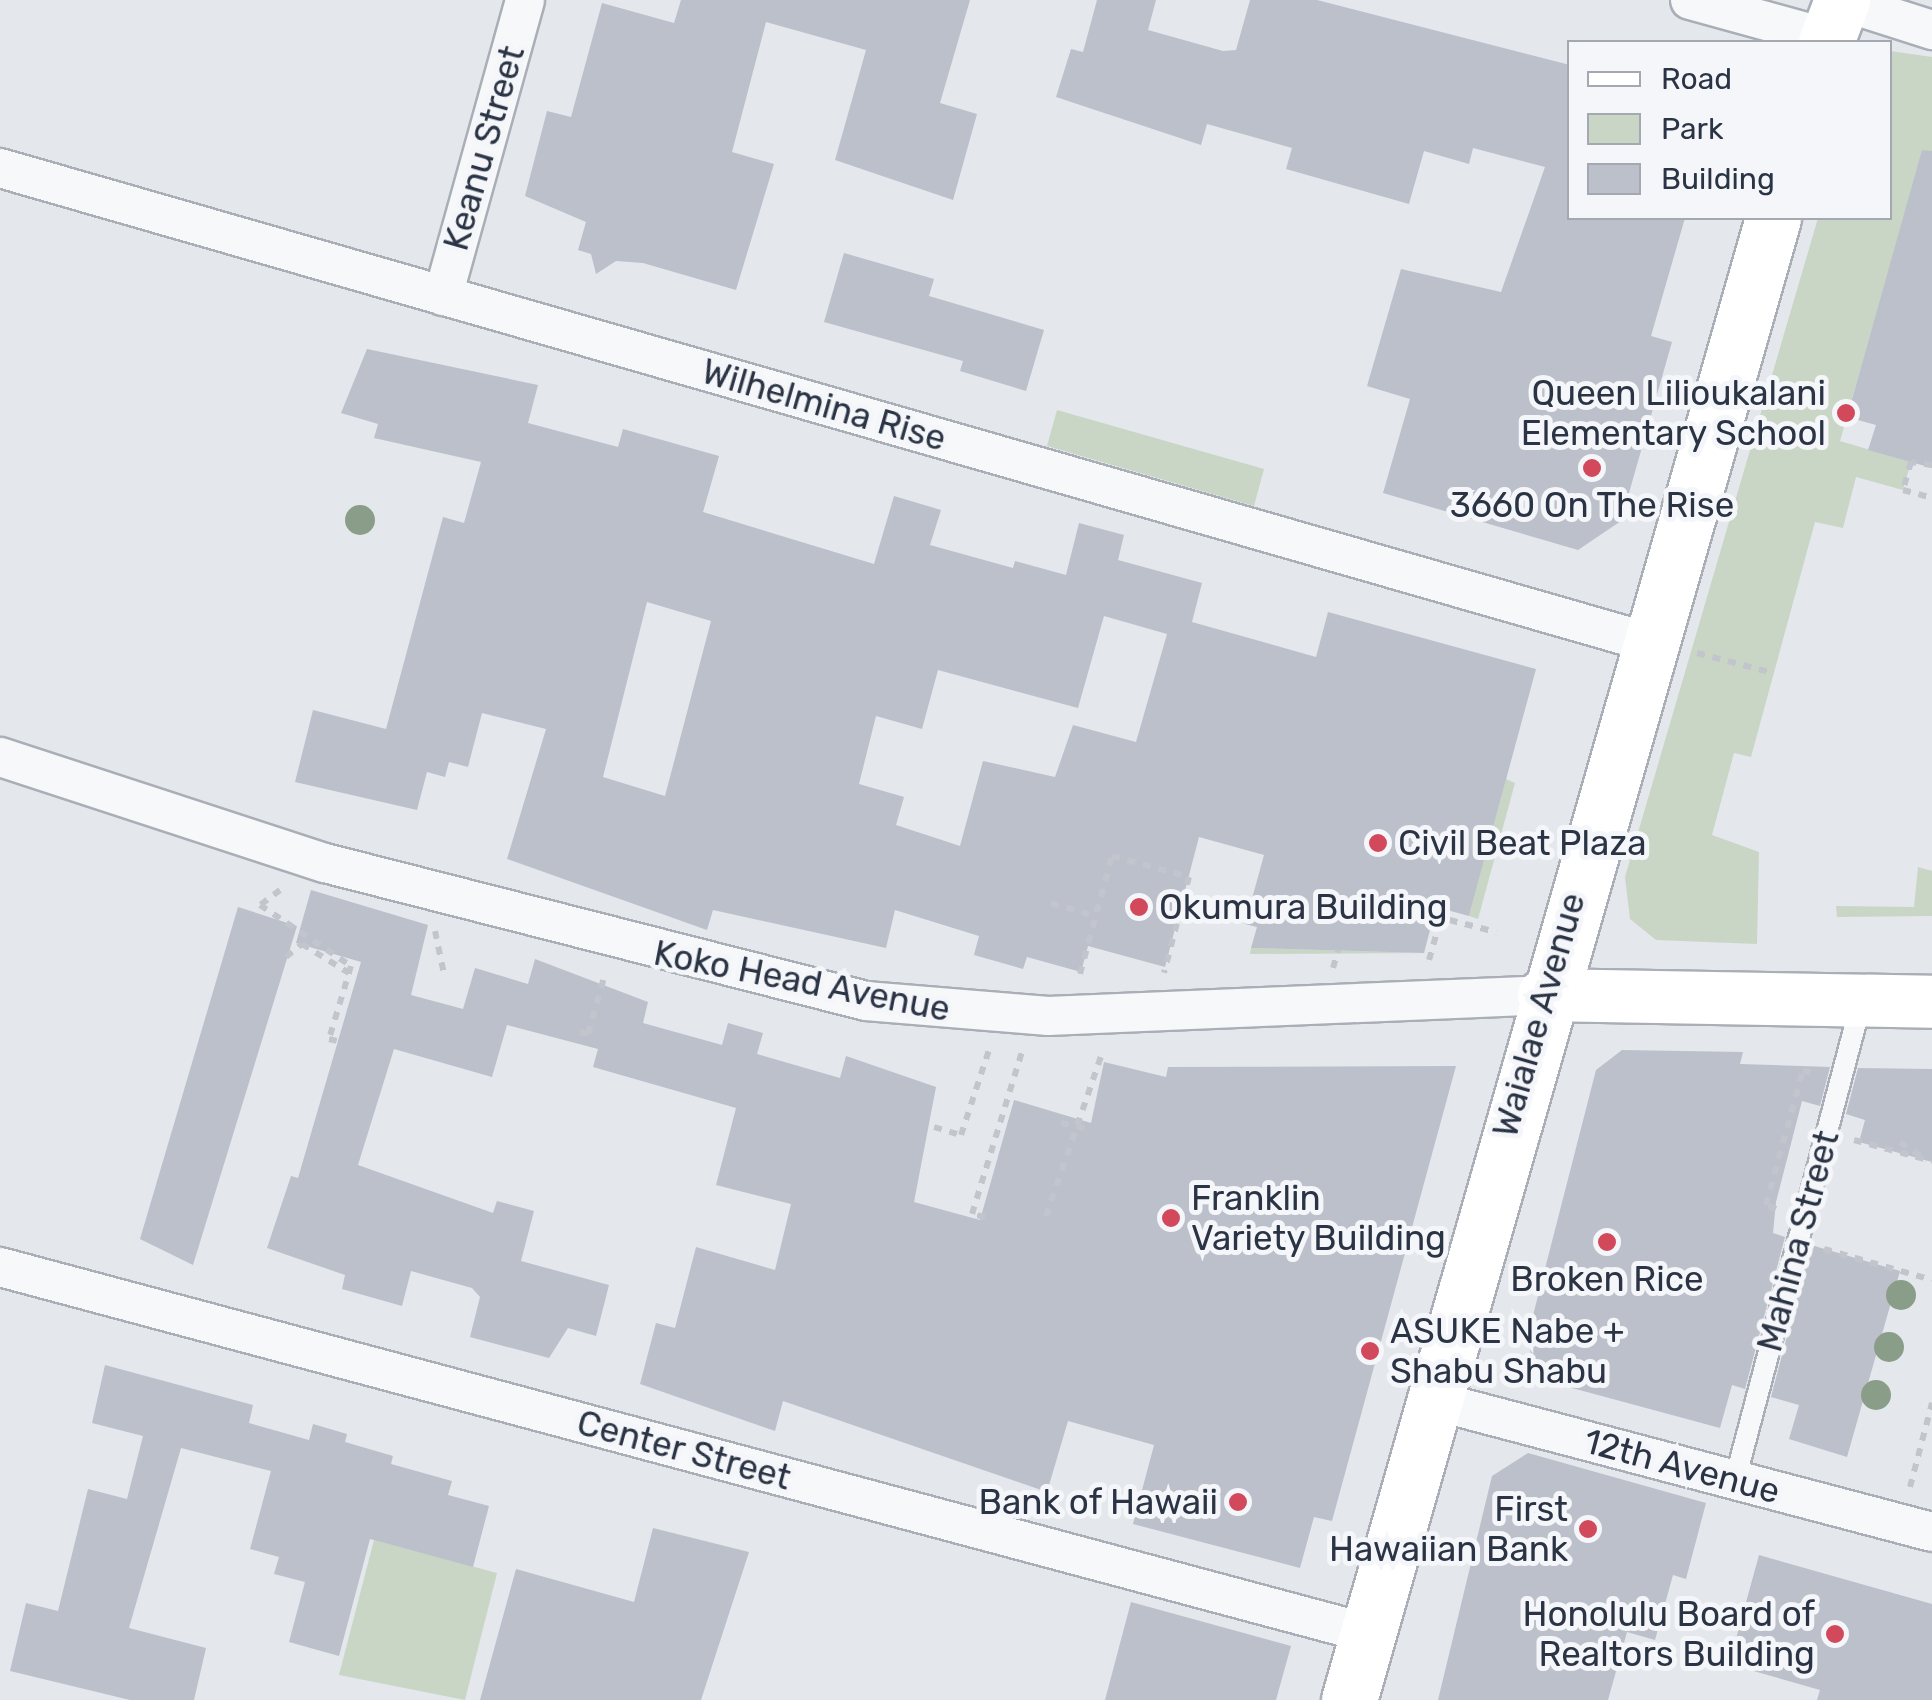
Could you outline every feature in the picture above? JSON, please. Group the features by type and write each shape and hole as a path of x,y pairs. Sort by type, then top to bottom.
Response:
{"main road":[{"name":"Waialae Avenue","path":"1349,1700 1544,995 1669,647 1773,220"}],"street":[{"name":"Keanu Street","path":"443,296 525,0"},
{"path":"1690,0 1932,30"},
{"name":"Wilhelmina Rise","path":"0,168 1669,647"},
{"name":"Koko Head Avenue","path":"0,757 344,868 866,1001 1048,1016 1544,995 1932,1002"},
{"name":"Center Street","path":"0,1267 1367,1633"},
{"name":"12th Avenue","path":"1432,1400 1932,1532"}],"lane":[{"name":"Mahina Street","path":"1735,1480 1861,1001"}],"path":[{"path":"1932,466 1911,462 1903,490 1932,498"},
{"path":"1669,647 1773,674"},
{"path":"1080,972 1112,856 1189,878 1165,967"},
{"path":"291,887 263,894 260,905 349,973"},
{"path":"1051,903 1095,916"},
{"path":"1426,972 1437,917 1496,932"},
{"path":"438,920 431,943 444,974"},
{"path":"286,957 302,944 349,973"},
{"path":"580,1032 588,1034 606,968"},
{"path":"336,1042 329,1039 349,973"},
{"path":"934,1127 961,1135 990,1048"},
{"path":"985,1218 972,1214 1023,1050"},
{"path":"1046,1216 1101,1056"},
{"path":"1778,1203 1766,1206 1802,1070 1814,1073"},
{"path":"1061,1122 1087,1128"},
{"path":"1853,1140 1930,1161"},
{"path":"1900,1142 1930,1161"},
{"path":"1823,1248 1932,1280"},
{"path":"1905,1503 1932,1403"}],"green space":[{"path":"1892,51 1932,57 1932,193 1912,188 1840,441 1911,462 1903,490 1856,477 1843,528 1815,522 1751,757 1734,753 1712,835 1759,852 1757,944 1656,940 1630,919 1625,877 1817,220 1892,220"},
{"path":"1057,410 1264,469 1254,506 1047,446"},
{"path":"1506,779 1515,783 1478,919 1469,916"},
{"path":"1918,867 1932,871 1932,916 1837,917 1836,906 1914,907"},
{"path":"1251,948 1424,953 1250,954"},
{"path":"374,1540 497,1573 465,1700 339,1675"}],"building":[{"path":"681,0 970,0 940,103 977,114 953,200 835,160 866,50 766,22 732,152 774,164 736,290 643,263 616,261 596,274 591,254 578,250 586,222 525,196 547,111 571,117 602,3 674,23"},
{"path":"1097,0 1156,0 1148,30 1223,51 1236,50 1250,0 1317,0 1567,64 1567,220 1684,220 1651,336 1672,342 1621,521 1578,550 1383,493 1410,399 1367,386 1401,269 1501,292 1545,167 1473,148 1469,164 1424,151 1409,204 1286,169 1292,148 1207,124 1201,145 1056,97 1071,49 1083,52"},
{"path":"1922,150 1932,151 1932,468 1868,450 1876,425 1847,417"},
{"path":"844,253 934,279 929,296 1044,330 1026,391 960,371 963,361 824,322"},
{"path":"367,349 538,385 528,423 618,447 623,429 719,456 703,512 874,564 894,496 941,510 930,545 1013,568 1015,561 1066,575 1079,523 1124,535 1118,560 1202,583 1192,622 1316,657 1328,612 1536,669 1469,916 1436,907 1424,953 1251,948 1257,927 1245,924 1264,855 1199,837 1165,967 1088,946 1081,972 1027,957 1023,969 974,955 979,936 895,910 886,948 713,910 707,930 507,859 546,729 482,713 468,767 449,762 445,777 427,772 417,810 295,782 313,710 386,729 443,517 464,523 481,462 374,438 378,424 341,413","holes":["647,602 711,621 665,796 603,777","1104,616 1167,634 1136,742 1073,725 1055,777 983,761 960,846 896,825 904,797 859,784 876,716 922,729 938,670 1078,708"]},
{"path":"311,890 428,925 411,995 463,1009 475,968 528,984 535,959 648,1002 643,1023 722,1045 728,1023 763,1033 757,1054 840,1078 846,1056 936,1087 914,1202 980,1220 1014,1100 1091,1123 1104,1062 1166,1077 1168,1067 1456,1066 1332,1521 1314,1517 1300,1568 1133,1524 1154,1445 1068,1421 1047,1492 783,1401 775,1431 640,1384 656,1323 675,1328 696,1247 775,1270 791,1204 716,1185 736,1108 593,1067 598,1049 507,1025 492,1077 394,1049 358,1165 493,1213 497,1201 534,1211 521,1261 609,1285 596,1336 568,1328 549,1358 470,1337 480,1297 472,1288 411,1271 402,1306 342,1289 345,1275 267,1248 291,1176 298,1178 361,962 296,943"},
{"path":"238,907 297,926 193,1265 140,1239"},
{"path":"1622,1050 1743,1052 1740,1064 1830,1067 1820,1106 1802,1101 1776,1202 1773,1233 1785,1237 1745,1389 1732,1385 1720,1428 1561,1385 1531,1359 1529,1331 1596,1070"},
{"path":"1858,1068 1932,1069 1932,1162 1859,1142 1865,1120 1846,1114"},
{"path":"1811,1245 1900,1271 1847,1457 1789,1439 1799,1405 1771,1397"},
{"path":"105,1365 253,1405 249,1423 309,1440 313,1424 347,1434 345,1442 393,1456 391,1464 452,1481 448,1495 489,1506 473,1567 370,1539 339,1656 289,1642 305,1582 274,1574 279,1557 250,1549 271,1471 181,1448 129,1628 206,1648 194,1700 130,1700 10,1671 26,1603 58,1611 88,1489 127,1499 143,1436 92,1423"},
{"path":"1528,1453 1706,1503 1686,1579 1673,1575 1655,1640 1627,1632 1608,1700 1438,1700 1492,1476"},
{"path":"653,1528 749,1552 701,1700 480,1700 516,1569 634,1602"},
{"name":"Honolulu Board of Realtors Building","path":"1759,1555 1932,1604 1932,1700 1817,1700 1820,1690 1729,1664"},
{"path":"1131,1602 1291,1646 1276,1700 1105,1700"}],"place":[{"name":"Queen Lilioukalani Elementary School","path":"1846,413"},
{"name":"3660 On The Rise","path":"1592,468"},
{"name":"Civil Beat Plaza","path":"1378,843"},
{"name":"Okumura Building","path":"1139,907"},
{"name":"Franklin Variety Building","path":"1171,1218"},
{"name":"Broken Rice","path":"1607,1242"},
{"name":"ASUKE Nabe + Shabu Shabu","path":"1370,1351"},
{"name":"Bank of Hawaii","path":"1238,1502"},
{"name":"First Hawaiian Bank","path":"1588,1529"},
{"name":"Honolulu Board of Realtors Building","path":"1835,1634"}]}
